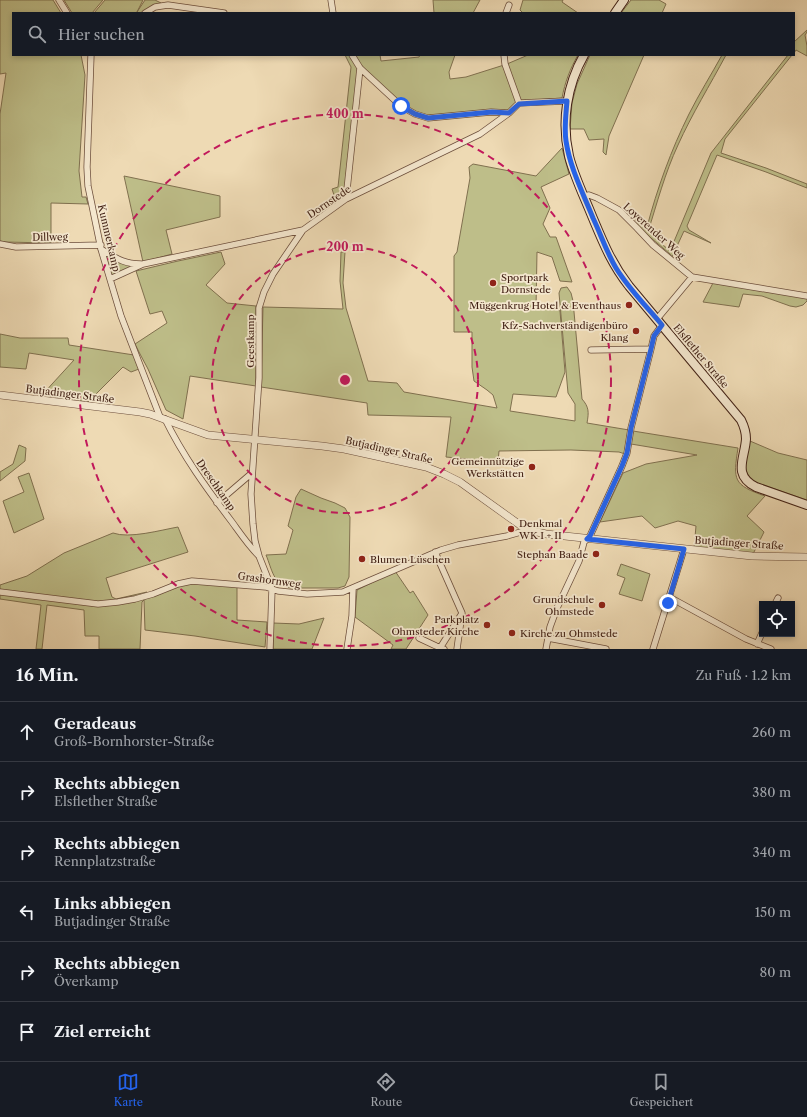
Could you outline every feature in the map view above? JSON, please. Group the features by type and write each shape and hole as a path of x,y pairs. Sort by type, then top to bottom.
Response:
{"main road":[{"path":"616,12 624,0"},
{"name":"Elsflether Straße","path":"584,56 569,90 565,123 566,140 572,167 615,267 734,411 743,424 746,438 741,468 744,478 756,487 807,505"}],"street":[{"path":"59,0 66,12"},
{"path":"331,0 333,12"},
{"path":"147,12 155,7 168,5 217,12"},
{"path":"506,12 509,5"},
{"name":"Kummerkamp","path":"91,56 87,167 88,186 101,247 120,316 162,418"},
{"path":"353,56 360,68 401,106 415,114 428,118 492,112 509,113"},
{"path":"504,56 505,64 519,104 567,101"},
{"path":"346,199 360,68"},
{"name":"Dornstede","path":"101,247 116,259 130,264 143,264 303,230 346,199 480,134 519,104"},
{"name":"Loyerender Weg","path":"584,196 589,195 597,198 619,210 653,245 692,277 807,296"},
{"name":"Geestkamp","path":"260,556 253,524 250,494 259,378 259,308 264,292 273,274 303,230"},
{"name":"Dillweg","path":"0,244 16,247 101,247"},
{"name":"Dornstede","path":"110,279 143,264"},
{"path":"546,649 550,627 557,608 579,561 584,542 590,536 627,453 631,429 654,336 660,322 692,277"},
{"path":"591,350 651,349"},
{"name":"Butjadinger Straße","path":"0,395 140,412 208,434 344,449 426,467 460,482 528,530 546,534 752,556 807,557"},
{"name":"Dreschkamp","path":"162,418 218,503 254,551 260,556"},
{"path":"218,503 252,473"},
{"name":"Grashornweg","path":"0,592 98,604 136,600 192,580 266,587 278,591 307,594 343,592 434,552 528,530"},
{"path":"653,649 684,549"},
{"path":"434,552 462,613 457,649"},
{"path":"260,556 272,589 270,649"},
{"path":"347,649 352,616 353,588"},
{"path":"669,597 742,637 771,649"},
{"path":"419,638 442,648 462,613"},
{"path":"757,644 760,637"},
{"path":"548,638 606,649"}],"green space":[{"path":"0,0 53,0 60,12 12,12 12,56 81,56 85,75 79,171 82,197 86,197 88,204 51,203 51,243 0,241 0,114 6,73 0,74"},
{"path":"64,0 103,0 93,12 71,12"},
{"path":"105,0 143,0 137,12 95,12"},
{"path":"145,0 155,0 161,3 161,5 153,5 143,12 137,12"},
{"path":"433,0 480,0 474,12 434,12"},
{"path":"523,0 563,0 562,2 577,12 522,12 520,10"},
{"path":"631,0 659,0 666,4 662,12 622,12"},
{"path":"807,30 805,35 807,56 796,50 795,52 795,41"},
{"path":"346,56 352,56 359,68 344,198 337,204 332,189 338,187 351,67"},
{"path":"355,56 380,56 381,61 420,56 455,56 449,72 450,79 466,77 504,65 517,102 508,112 428,116 415,112 401,103 361,66"},
{"path":"526,56 578,56 568,76 562,98 520,101 507,64"},
{"path":"590,56 644,56 609,136 606,155 603,152 604,139 589,140 584,129 570,129 572,103 577,84"},
{"path":"721,56 725,56 683,133 669,166 648,232 670,251 711,153 787,56 791,56 725,139 721,153 807,184 807,188 717,155 687,226 689,230 711,243 684,231 672,257 638,227 635,218 647,227 655,198 670,156 693,107"},
{"path":"562,148 569,174 541,187 550,208 543,224 550,237 556,237 572,282 560,281 552,257 537,252 536,309 557,309 560,311 565,372 556,397 513,394 510,411 575,421 575,404 568,393 559,293 561,288 567,287 571,293 573,301 582,399 588,410 587,423 629,430 625,454 619,452 571,450 499,451 498,462 446,457 451,417 368,415 367,403 261,387 263,307 343,309 340,281 341,252 345,252 343,283 346,308 368,381 397,383 404,392 497,408 493,395 474,381 472,367 472,332 454,332 454,256 457,252 470,178 469,167 473,164 536,176"},
{"path":"124,176 220,196 220,217 166,230 172,254 143,262"},
{"path":"103,252 136,266 110,276"},
{"path":"221,252 225,264 206,285 227,303 256,306 256,386 190,376 183,419 166,410 135,344 167,323 162,311 150,314 136,271"},
{"path":"713,283 807,298 807,301 803,305 796,307 762,296 743,294 739,307 703,302"},
{"path":"0,334 20,338 68,338 69,345 134,355 139,369 131,372 123,367 88,402 42,395 74,360 29,353 26,369 0,367"},
{"path":"633,431 738,448 736,474 738,480 747,488 765,496 747,516 764,532 753,554 694,548 696,526 678,521 655,528 642,516 600,522 623,473 646,464 697,455 631,444"},
{"path":"750,441 778,453 807,460 807,500 757,483 751,479 745,465"},
{"path":"19,445 26,448 25,461 0,481 0,472 13,464"},
{"path":"29,473 44,519 14,533 3,501 24,492 18,477"},
{"path":"301,489 345,508 350,517 349,577 345,586 338,588 291,588 280,584 274,576 266,555 286,554 293,530 288,526 296,497"},
{"path":"178,527 188,552 106,578 112,597 116,599 147,592 145,599 184,584 198,582 237,586 237,620 267,622 265,647 145,630 144,600 142,602 140,649 99,649 99,636 85,636 84,610 47,605 42,649 36,649 41,605 0,599 0,585 27,576 64,553 113,533 120,535 136,535"},
{"path":"621,564 650,574 642,601 619,594 625,578 617,575"},
{"path":"395,571 410,593 413,591 428,615 406,649 391,649 393,645 355,617 357,590"},
{"path":"324,618 312,649 273,649 273,623 299,624"}],"place":[{"name":"Sportpark Dornstede","path":"493,283"},
{"name":"Müggenkrug Hotel & Eventhaus","path":"629,305"},
{"name":"Kfz-Sachverständigenbüro Klang","path":"636,331"},
{"name":"Gemeinnützige Werkstätten","path":"532,467"},
{"name":"Denkmal WK I + II","path":"511,529"},
{"name":"Stephan Baade","path":"596,554"},
{"name":"Blumen Lüschen","path":"362,559"},
{"name":"Grundschule Ohmstede","path":"602,605"},
{"name":"Parkplatz Ohmsteder Kirche","path":"487,625"},
{"name":"Kirche zu Ohmstede","path":"512,633"}],"route":[{"path":"401,106 415,114 428,118 492,112 509,113 519,104 567,101 565,128 566,140 575,175 615,267 662,325 654,336 631,428 627,453 590,536 587,539 684,549 668,603"}]}
